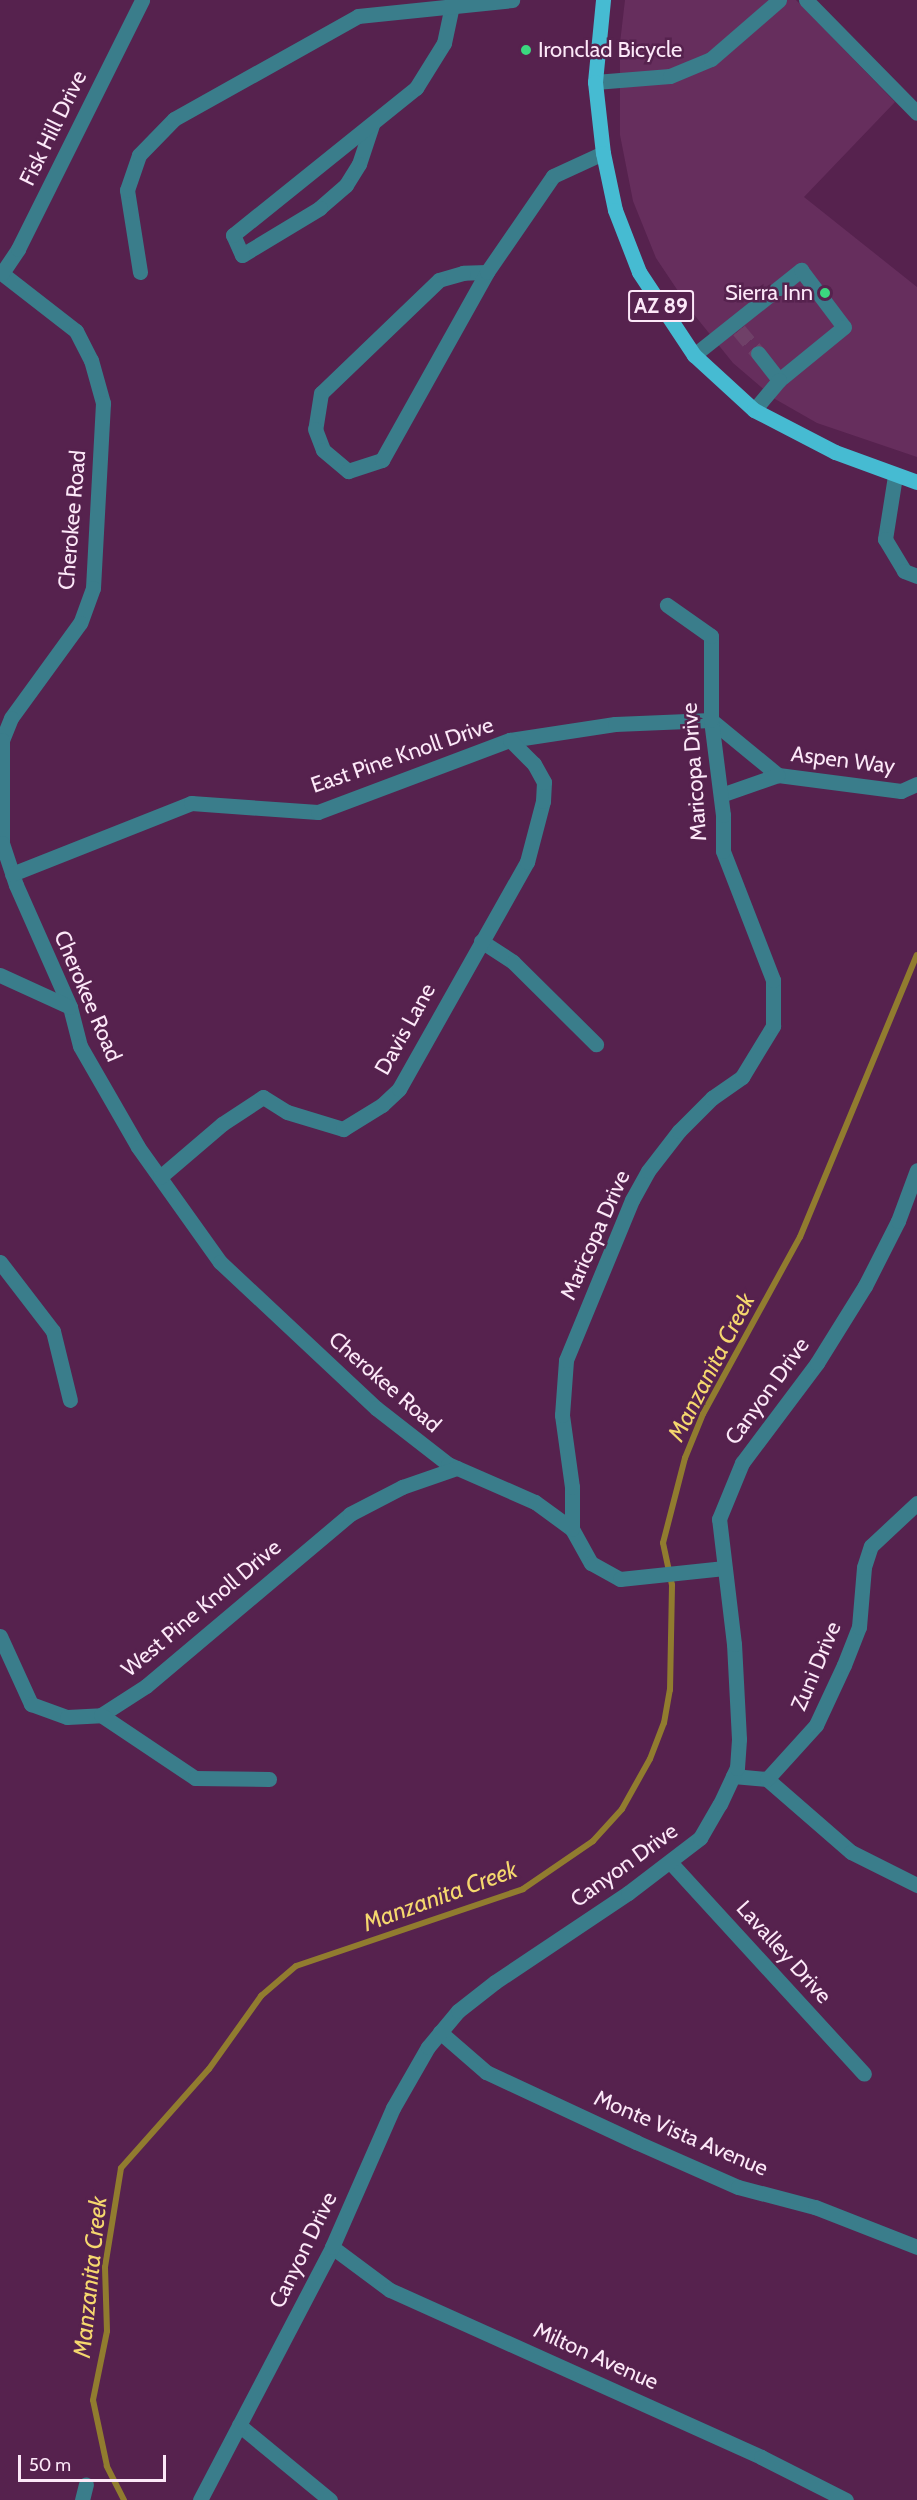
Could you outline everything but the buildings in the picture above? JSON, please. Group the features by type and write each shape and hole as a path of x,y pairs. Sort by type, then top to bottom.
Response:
{"main road":[{"name":"AZ 89","path":"603,0 595,82 603,153 615,210 639,272 694,356 754,410 835,453 917,482"}],"street":[{"name":"Fisk Hill Drive","path":"1,272 18,249 142,0"},
{"path":"140,272 127,190 139,155 174,119 358,16 512,0"},
{"path":"595,82 670,76 711,59 779,0"},
{"path":"806,0 917,113"},
{"path":"372,125 359,164 346,185 321,208 243,255 233,235 263,207 417,88 444,43 452,6"},
{"path":"487,272 463,273 439,280 321,393 315,429 323,450 348,471 382,460 487,272 553,176 603,153"},
{"path":"694,356 736,327 801,270 844,327 779,380 754,410"},
{"name":"Cherokee Road","path":"1,272 76,331 91,360 103,403 93,588 80,623 11,718 2,741 2,843 12,874 70,1007 80,1046 159,1178 220,1262 272,1315 376,1408 457,1468 536,1502 572,1528 591,1563 620,1579 724,1568"},
{"path":"758,353 779,380"},
{"path":"895,476 885,539 904,571 917,576"},
{"name":"Maricopa Drive","path":"572,1528 572,1487 562,1415 566,1360 632,1200 648,1171 679,1131 712,1098 742,1077 773,1026 773,980 723,851 721,795 711,720 711,636 667,605"},
{"name":"East Pine Knoll Drive","path":"12,874 191,803 318,812 510,740 615,724 711,720"},
{"name":"Aspen Way","path":"711,720 778,775 900,791 917,784"},
{"name":"Davis Lane","path":"159,1178 222,1124 263,1097 287,1112 343,1129 382,1105 399,1089 481,941 521,877 543,801 544,782 534,764 510,740"},
{"path":"721,795 778,775"},
{"path":"481,941 513,962 596,1044"},
{"path":"0,975 70,1007"},
{"name":"Canyon Drive","path":"200,2500 332,2247 393,2108 440,2032 458,2011 495,1982 669,1862 700,1838 733,1776 740,1739 719,1519 742,1463 817,1362 866,1286 898,1221 917,1170"},
{"path":"0,1262 53,1331 70,1400"},
{"name":"West Pine Knoll Drive","path":"0,1636 31,1704 67,1717 101,1715 146,1686 350,1514 402,1487 457,1468"},
{"name":"Zuni Drive","path":"767,1779 816,1725 844,1665 859,1627 864,1567 871,1546 917,1503"},
{"path":"101,1715 195,1778 269,1779"},
{"path":"733,1776 767,1779 851,1852 917,1885"},
{"name":"Lavalley Drive","path":"669,1862 864,2074"},
{"name":"Monte Vista Avenue","path":"440,2032 486,2072 636,2142 738,2187 815,2207 917,2247"},
{"name":"Milton Avenue","path":"332,2247 390,2290 751,2452 846,2500"},
{"path":"239,2425 330,2500"},
{"path":"82,2500 86,2484"}],"shaded area":[{"path":"625,0 796,0 895,102 804,197 917,287 917,457 817,423 775,399 733,363 692,312 656,258 633,201 620,135 620,43"}],"waterway":[{"name":"Manzanita Creek","path":"124,2500 107,2466 93,2400 107,2331 105,2267 121,2168 209,2069 261,1996 296,1966 523,1889 593,1841 622,1809 650,1759 664,1723 670,1690 672,1585 663,1543 685,1458 703,1414 800,1237 917,955"}],"tunnel":[{"path":"739,330 758,353"}],"place":[{"name":"Ironclad Bicycle","path":"526,50"},
{"name":"Sierra Inn","path":"825,293"}]}
